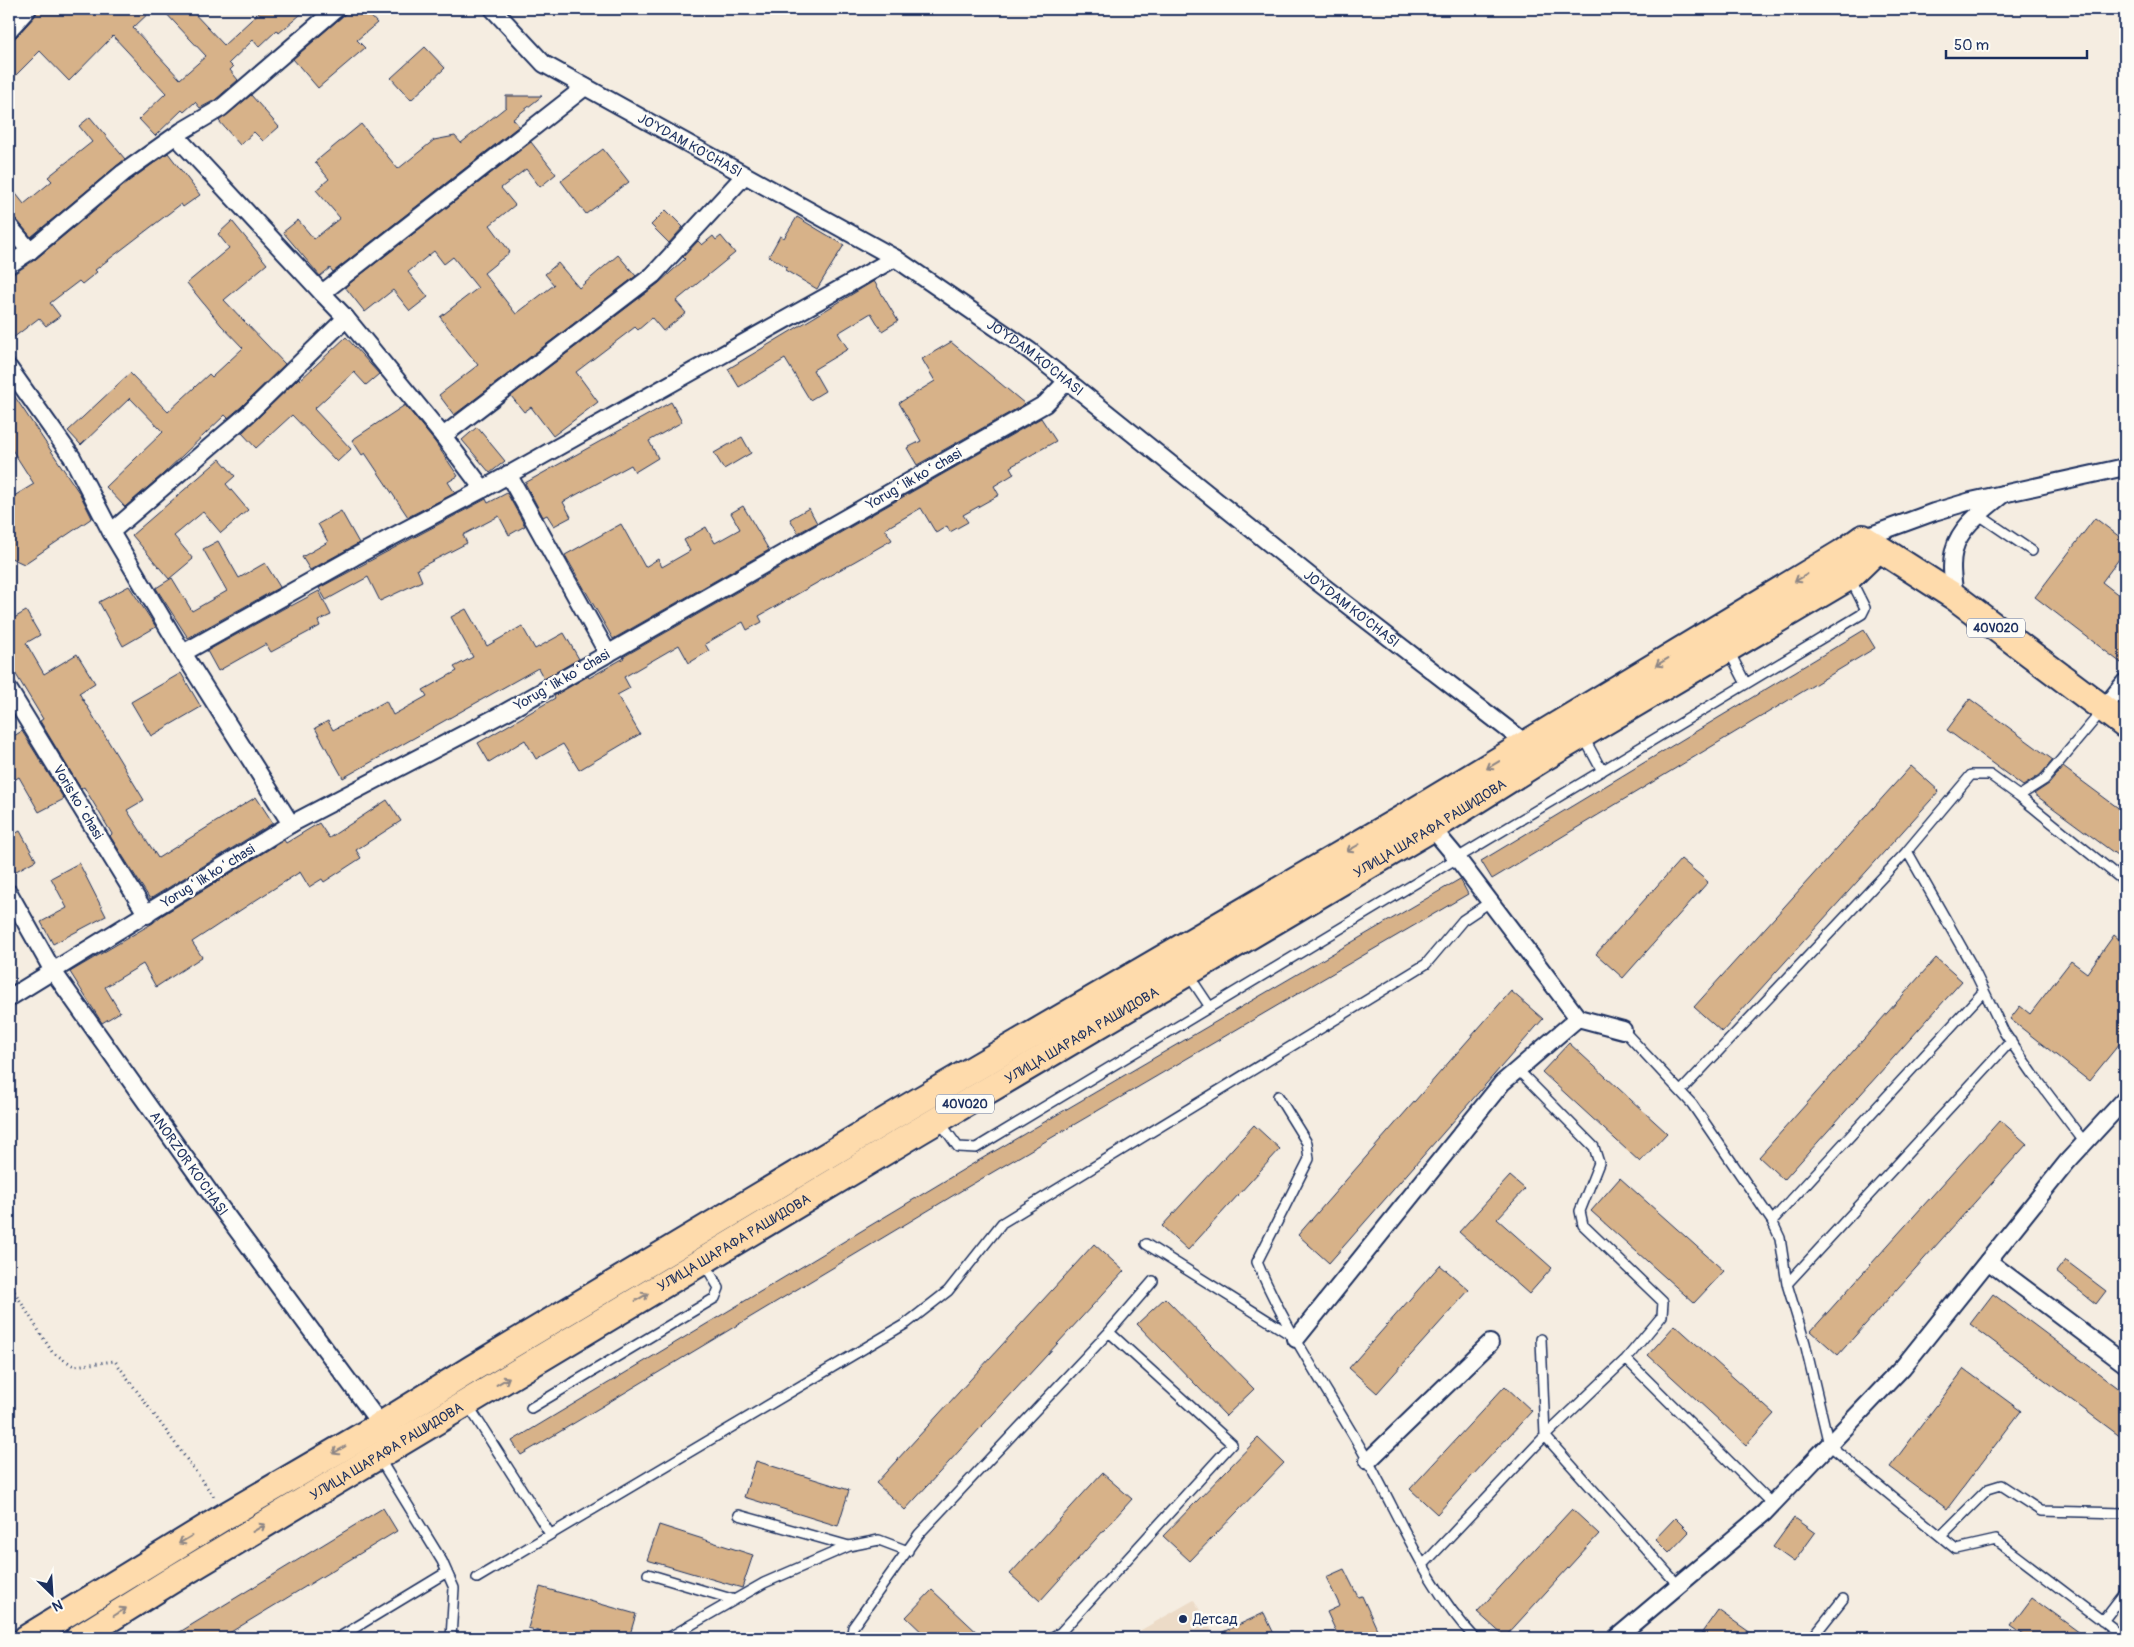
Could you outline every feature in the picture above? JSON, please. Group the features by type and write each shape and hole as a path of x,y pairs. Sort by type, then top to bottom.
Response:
{"main road":[{"name":"40V020","path":"1848,568 1871,544 1955,597 2125,724"},
{"path":"27,1638 227,1515 381,1425 905,1109 1535,751 1848,568"},
{"name":"УЛИЦА ШАРАФА РАШИДОВА","path":"78,1638 702,1260 1432,828 1535,751 1583,735 1728,648 1848,568"},
{"path":"905,1109 928,1125"}],"street":[{"path":"9,30 28,9"},
{"path":"9,265 30,251 123,173 176,136 221,108 336,9"},
{"name":"JO'YDAM KO'CHASI","path":"493,9 544,64 895,258 1030,351 1315,580 1535,751"},
{"path":"322,292 585,87"},
{"path":"176,136 346,318 443,436 483,489"},
{"path":"443,436 653,275 744,176"},
{"path":"9,226 30,251"},
{"path":"183,653 354,557 483,489 895,258"},
{"path":"112,532 248,414 346,318"},
{"path":"9,368 72,457 112,532 183,653 291,824"},
{"name":"Yorugʻlik koʻchasi","path":"9,998 291,824 504,713 1045,404 1067,381"},
{"path":"1871,544 1934,512 2005,492 2125,467"},
{"path":"508,474 608,654"},
{"path":"1955,597 1952,572 1954,549 1964,531 2005,492"},
{"path":"2104,708 2125,682"},
{"name":"Voris koʻchasi","path":"9,690 146,914"},
{"path":"1432,828 1457,858 1578,1018 1623,1030"},
{"name":"ANORZOR KO'CHASI","path":"9,893 53,971 218,1204 381,1425"},
{"path":"1296,1339 1502,1082 1578,1018"},
{"path":"1616,1638 1772,1504 1903,1367 2067,1162 2125,1098"},
{"path":"1988,1261 2125,1364"},
{"path":"1368,1461 1490,1343"}],"lane":[{"path":"1979,515 2032,551"},
{"path":"928,1125 958,1147 976,1148 1862,614 1865,608 1848,568"},
{"path":"1728,648 1746,684"},
{"path":"2019,796 2044,780 2104,708"},
{"path":"1583,735 1602,771"},
{"path":"2085,1143 2010,1042 1907,851 1971,775 1990,775 2019,796 2125,882"},
{"path":"1680,1091 1911,847"},
{"path":"477,1578 907,1323 948,1291 1002,1223 1426,964 1463,920 1490,902"},
{"path":"1187,972 1210,1007"},
{"path":"1772,1221 1984,991"},
{"path":"1623,1030 1692,1104 1772,1221 1780,1238 1787,1284 1805,1343 1828,1445 1956,1549 1996,1540 2125,1638"},
{"path":"1787,1284 2010,1042"},
{"path":"1424,1564 1544,1436 1626,1359 1662,1316 1663,1302 1582,1225 1580,1210 1599,1162 1594,1147 1517,1070"},
{"path":"1278,1096 1307,1142 1309,1159 1257,1262 1273,1300 1368,1461 1424,1564 1456,1618 1475,1638"},
{"path":"1146,1244 1296,1339"},
{"path":"531,1408 716,1298 720,1288 702,1260"},
{"path":"851,1638 853,1627 919,1534 1109,1332 1153,1281"},
{"path":"1051,1638 1061,1632 1232,1444 1109,1332"},
{"path":"1541,1339 1544,1436 1678,1585"},
{"path":"1626,1359 1772,1504"},
{"path":"467,1403 550,1534"},
{"path":"378,1456 442,1561 454,1588 451,1638"},
{"path":"1941,1536 1988,1489 2001,1485 2040,1511 2125,1513"},
{"path":"739,1515 849,1546"},
{"path":"668,1638 764,1583 849,1546 879,1540 908,1550"},
{"path":"338,1638 447,1572"},
{"path":"648,1574 735,1600"},
{"path":"2102,1621 2125,1591"},
{"path":"1812,1638 1843,1598"}],"path":[{"path":"9,1283 52,1352 74,1366 116,1361 227,1515"}],"shaded area":[{"name":"Детсад","path":"1194,1600 1216,1638 1127,1638"}],"building":[{"path":"38,9 153,9 133,28 180,79 206,56 162,9 190,9 224,45 263,9 307,9 279,33 277,30 259,47 253,40 229,63 233,67 230,70 238,80 215,100 200,108 195,102 184,112 182,110 155,136 139,119 166,93 113,36 69,81 40,51 9,82 9,40 16,37 35,16"},
{"path":"351,9 364,9 377,23 357,40 365,48 318,88 293,59"},
{"path":"425,47 445,68 411,100 391,78"},
{"path":"251,95 279,127 263,141 254,132 240,145 219,121"},
{"path":"506,96 542,96 513,119 519,126 333,272 330,268 320,276 283,232 298,220 314,239 340,218 316,190 329,179 315,162 361,124 398,169 434,140 455,136 461,143 506,107"},
{"path":"90,117 125,159 31,237 17,220 9,215 9,185 24,204 52,181 48,177 92,142 79,126"},
{"path":"531,142 556,174 540,187 526,169 501,188 515,205 490,225 510,252 484,273 516,314 554,285 545,274 558,263 579,288 618,255 636,276 454,415 439,395 478,365 440,317 478,288 453,257 444,264 434,251 408,272 428,297 410,311 393,290 365,312 345,287"},
{"path":"603,149 629,182 586,214 561,181"},
{"path":"168,153 200,195 183,207 181,204 95,270 97,272 82,284 79,281 50,303 60,316 46,326 39,318 9,341 9,275 36,259 129,181"},
{"path":"666,210 683,227 669,243 651,225"},
{"path":"797,217 844,245 817,289 785,270 787,267 769,256 780,236 784,238"},
{"path":"232,221 267,264 224,300 285,364 241,407 228,418 225,415 162,475 125,507 106,487 163,432 130,398 81,445 68,431 130,373 168,412 209,374 212,377 243,348 221,325 187,283 229,248 218,234"},
{"path":"713,236 716,240 721,236 735,253 676,301 686,313 663,331 652,318 638,330 635,327 576,372 598,402 553,436 531,407 524,412 511,396 659,283 685,259 683,257 698,241 702,245"},
{"path":"874,281 898,321 882,331 871,313 838,333 848,349 813,370 825,391 810,400 785,359 739,387 728,369"},
{"path":"346,337 379,374 366,385 354,372 314,409 351,449 337,462 292,415 256,448 242,433 299,378 300,380"},
{"path":"951,342 1025,404 917,465 907,448 921,441 899,403 935,381 922,359"},
{"path":"9,388 80,494 92,518 24,564 9,557 9,499 34,484 9,445"},
{"path":"671,402 682,422 649,441 658,458 635,472 631,465 563,502 571,517 554,526 547,515 543,517 525,483"},
{"path":"405,405 435,442 458,476 448,482 455,493 408,517 365,453 362,455 352,440"},
{"path":"1041,418 1056,441 1010,467 1014,474 994,486 999,495 963,515 968,522 950,532 947,526 936,533 921,508 885,529 892,540 759,616 762,622 747,630 743,622 705,644 709,651 689,663 679,645 624,677 630,688 617,695 640,734 579,770 563,744 536,759 525,740 489,762 478,743 555,698 554,696 588,676 589,678"},
{"path":"477,427 505,461 490,473 462,440"},
{"path":"742,437 751,453 724,469 714,453"},
{"path":"220,459 235,476 226,484 248,510 221,533 203,512 174,536 193,559 169,579 132,535"},
{"path":"507,493 525,526 509,535 499,516 463,535 467,543 417,569 422,581 380,601 368,577 326,600 319,588 486,499 488,503"},
{"path":"743,506 769,550 613,639 565,555 621,524 645,567 658,559 662,567 690,551 684,540 706,527 715,543 740,529 731,513"},
{"path":"809,508 817,523 798,533 790,519"},
{"path":"341,511 359,543 310,570 302,557 328,542 318,524"},
{"path":"2095,518 2125,541 2125,551 2102,582 2125,600 2125,666 2035,597"},
{"path":"218,541 239,578 265,563 280,587 188,638 156,588 172,578 192,611 227,591 203,549"},
{"path":"129,586 156,627 123,646 99,602"},
{"path":"319,591 331,615 318,621 320,626 271,652 266,644 218,671 207,651"},
{"path":"466,609 487,646 522,626 535,649 564,633 579,659 544,679 538,668 343,778 315,728 328,721 333,730 386,701 393,715 427,696 423,690 457,671 454,667 473,657 451,617"},
{"path":"26,611 40,635 26,643 44,674 77,654 95,683 79,693 144,800 127,810 158,858 256,797 273,823 150,899 110,836 112,834 84,787 81,789 40,721 43,719 9,663 9,621"},
{"path":"1864,630 1875,648 1492,879 1481,861"},
{"path":"181,673 201,707 151,736 131,702"},
{"path":"1970,699 2053,760 2040,775 2023,786 1947,730"},
{"path":"22,731 64,799 39,812 19,777 9,783 9,739"},
{"path":"1911,766 1939,791 1722,1032 1694,1007"},
{"path":"2063,767 2125,813 2125,861 2034,794 2049,784"},
{"path":"387,800 401,821 356,850 361,858 324,882 322,879 309,887 300,872 192,942 202,957 156,987 143,964 105,987 120,1012 102,1023 70,972 153,923 161,916 284,840 286,843 319,823 329,838"},
{"path":"20,831 36,860 9,875 9,837"},
{"path":"1681,859 1708,882 1623,978 1596,954"},
{"path":"79,863 106,916 53,944 41,922 67,908 51,878"},
{"path":"1460,879 1468,894 964,1189 521,1455 512,1441 971,1165"},
{"path":"2114,935 2125,944 2125,1037 2089,1081 2010,1019 2020,1006 2030,1014 2071,961 2087,973"},
{"path":"1936,958 1962,981 1784,1180 1759,1157"},
{"path":"1511,991 1543,1019 1329,1263 1298,1235"},
{"path":"1569,1043 1667,1133 1640,1162 1542,1072"},
{"path":"2000,1120 2027,1144 1838,1355 1811,1331"},
{"path":"1254,1125 1280,1149 1188,1250 1162,1226"},
{"path":"1510,1176 1525,1189 1497,1219 1552,1268 1529,1294 1459,1232"},
{"path":"1620,1178 1724,1271 1694,1303 1591,1211"},
{"path":"1094,1244 1124,1271 905,1510 876,1483"},
{"path":"2065,1260 2106,1291 2096,1304 2056,1272"},
{"path":"1440,1265 1469,1290 1377,1393 1349,1368"},
{"path":"1993,1294 2125,1393 2125,1440 1970,1324"},
{"path":"1165,1298 1254,1389 1226,1416 1137,1324"},
{"path":"1675,1325 1774,1414 1746,1445 1648,1355"},
{"path":"1964,1369 2021,1411 1947,1509 1890,1467"},
{"path":"1505,1386 1532,1411 1437,1514 1410,1489"},
{"path":"1258,1438 1284,1463 1190,1561 1163,1536"},
{"path":"756,1461 849,1490 838,1526 744,1497"},
{"path":"1102,1473 1132,1499 1040,1601 1010,1574"},
{"path":"383,1508 397,1531 221,1638 170,1638"},
{"path":"1572,1509 1599,1534 1505,1637 1477,1612"},
{"path":"1675,1518 1689,1532 1669,1553 1655,1539"},
{"path":"1794,1518 1815,1533 1794,1562 1773,1547"},
{"path":"659,1525 753,1555 742,1588 647,1560"},
{"path":"1344,1569 1358,1597 1362,1596 1381,1638 1339,1638 1327,1612 1340,1606 1326,1577"},
{"path":"540,1587 636,1614 629,1638 564,1638 528,1628"},
{"path":"932,1590 983,1638 928,1638 906,1617"},
{"path":"2032,1598 2087,1638 2028,1638 2011,1626"},
{"path":"1718,1610 1758,1638 1698,1638"},
{"path":"1264,1613 1276,1638 1210,1638"}],"place":[{"name":"Детсад","path":"1183,1619"}]}
